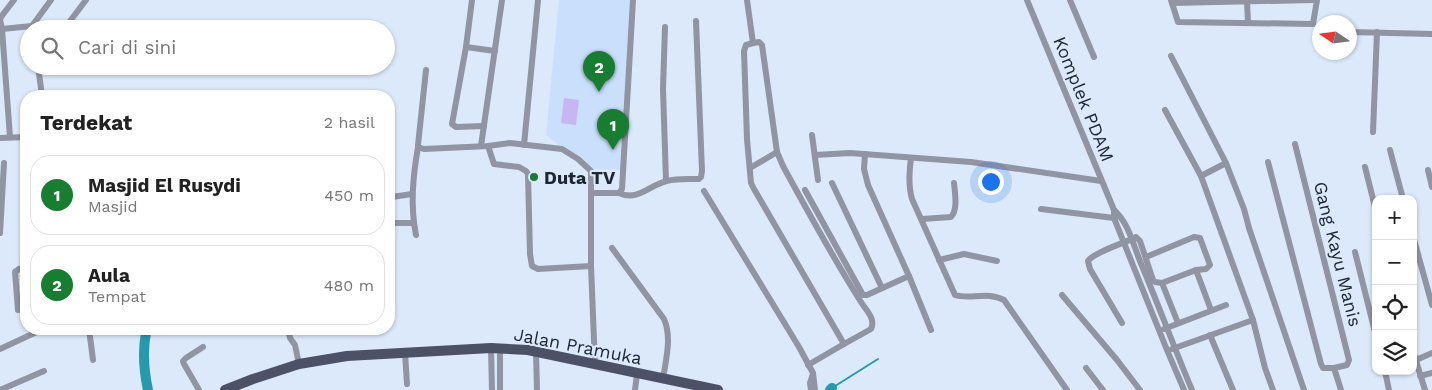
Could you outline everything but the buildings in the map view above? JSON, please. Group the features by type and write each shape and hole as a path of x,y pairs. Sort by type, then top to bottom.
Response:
{"main road":[{"name":"Jalan Pramuka","path":"226,390 299,364 347,356 495,348 536,352 718,390"}],"street":[{"path":"10,137 0,20 14,0"},
{"path":"37,20 51,0"},
{"path":"71,20 86,0"},
{"path":"472,0 466,47 452,124 456,127 484,126"},
{"path":"502,0 484,126 485,146 494,164 520,167 526,170 528,174 532,266 538,269 591,266"},
{"path":"524,146 538,0"},
{"path":"619,193 622,189 624,168 633,0"},
{"path":"747,0 754,43"},
{"name":"Komplek PDAM","path":"1027,0 1101,181 1167,328 1179,379 1184,390"},
{"path":"1070,0 1094,57"},
{"path":"1313,0 1171,2 1178,22 1313,24 1317,0"},
{"path":"1247,1 1248,24"},
{"path":"592,194 619,193 633,195 666,181 699,179 702,175 696,21"},
{"path":"665,27 663,89 666,181"},
{"path":"2,29 20,28"},
{"path":"1357,32 1432,34"},
{"path":"1373,132 1378,32"},
{"path":"808,365 871,329 873,326 872,320 856,295 777,152 762,45 759,42 746,45 744,51 750,176 754,189 844,344"},
{"path":"466,47 495,52"},
{"path":"1171,56 1226,163 1244,209 1304,390"},
{"path":"416,235 413,223 412,194 426,70"},
{"path":"39,75 41,90"},
{"path":"1165,110 1201,176 1253,320 1274,390"},
{"path":"812,135 818,180"},
{"path":"0,138 20,137"},
{"path":"418,147 424,149 510,143 562,149 590,169 592,175 591,266 595,365"},
{"name":"Gang Kayu Manis","path":"1295,144 1349,360 1347,365 1334,368"},
{"path":"1390,150 1402,195"},
{"path":"750,168 777,152"},
{"path":"815,155 835,153 865,154 971,162 1101,181"},
{"path":"865,154 864,169 868,185 931,330"},
{"path":"911,158 910,191 931,243 955,294 960,296 991,296 1004,300 1067,390"},
{"path":"1268,162 1321,364 1323,368 1334,368 1341,390"},
{"path":"0,233 4,163"},
{"path":"1201,176 1226,163"},
{"path":"1365,167 1372,195"},
{"path":"1428,170 1432,187"},
{"path":"832,182 882,288"},
{"path":"922,219 950,217 953,215 955,210 954,183"},
{"path":"805,190 862,293 866,295 909,276"},
{"path":"704,191 799,347 813,373 815,390"},
{"path":"395,197 412,194"},
{"path":"1041,209 1117,217"},
{"path":"395,224 413,223"},
{"path":"1122,324 1090,269 1088,264 1093,255 1136,237 1146,257 1153,280 1158,283 1196,270 1206,269 1210,263 1202,240 1199,238 1194,238 1146,257"},
{"path":"1414,240 1432,304"},
{"name":"Komplek PDAM","path":"1128,241 1160,331 1186,375 1192,390"},
{"path":"612,248 664,319 667,326 669,334 663,379"},
{"path":"1355,252 1374,330"},
{"path":"939,260 964,254 997,260"},
{"path":"18,310 15,272 20,269"},
{"path":"1196,270 1211,310"},
{"path":"1162,283 1178,323"},
{"path":"1062,294 1140,390"},
{"path":"1160,331 1226,305"},
{"path":"1171,349 1253,320"},
{"path":"1210,334 1233,390"},
{"path":"0,348 29,335"},
{"path":"90,335 93,360"},
{"path":"289,335 295,345 299,364"},
{"path":"199,390 184,361 203,346"},
{"path":"492,390 495,348"},
{"path":"495,348 500,390"},
{"path":"536,352 537,390"},
{"path":"405,353 407,384"},
{"path":"1417,360 1432,353"},
{"path":"1417,364 1425,390"},
{"path":"1086,368 1103,390"},
{"path":"0,390 44,370"},
{"path":"811,390 810,383 813,373"},
{"path":"1420,376 1432,373"},
{"path":"635,390 638,374"},
{"path":"1179,379 1186,375"},
{"path":"1385,375 1389,390"}],"shaded area":[{"path":"559,0 633,0 622,170 591,169 546,135"},
{"path":"564,98 579,100 576,125 561,123"}],"waterway":[{"path":"146,335 144,362 148,390"},
{"path":"832,388 878,359"}],"place":[{"name":"Aula","path":"599,92"},
{"name":"Masjid El Rusydi","path":"613,150"},
{"name":"Duta TV","path":"534,177"}]}
